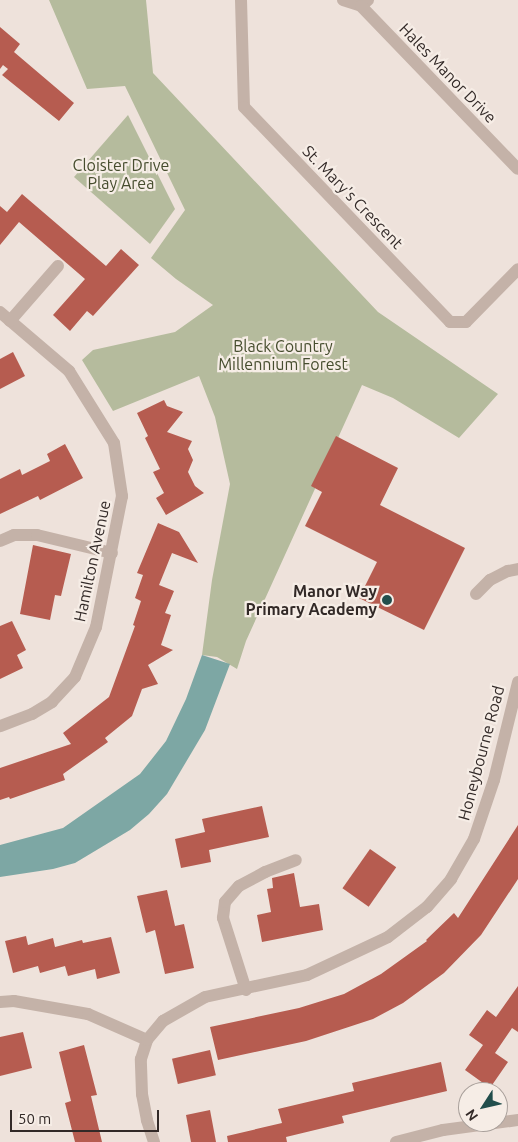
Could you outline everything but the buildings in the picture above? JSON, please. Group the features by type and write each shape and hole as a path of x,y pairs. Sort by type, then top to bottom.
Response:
{"street":[{"name":"St. Mary's Crescent","path":"241,0 244,107 450,322 466,322 518,269"},
{"path":"343,0 365,3"},
{"name":"Hales Manor Drive","path":"365,3 518,169"},
{"path":"5,317 58,266"},
{"name":"Hamilton Avenue","path":"0,726 32,714 52,702 75,677 96,627 122,496 114,443 69,371 5,317"},
{"path":"0,541 14,535 37,535 112,553"},
{"path":"476,594 490,580 508,571 518,569"},
{"name":"Honeybourne Road","path":"154,1142 142,1094 141,1060 147,1040 163,1021 205,997 246,990 307,975 388,937 427,907 451,879 474,839 494,780 518,682"},
{"path":"246,990 223,918 225,902 239,886 265,872 296,860"},
{"path":"0,1002 14,1001 88,1014 147,1040"},
{"path":"396,1142 443,1130 518,1120"}],"green space":[{"name":"Black Country Millennium Forest","path":"49,0 146,0 153,73 378,312 498,394 459,438 393,398 362,385 246,641 237,669 217,657 202,655 212,580 230,484 215,417 199,376 113,411 82,360 93,350 175,332 213,305 176,279 151,258 185,210 125,86 87,89"},
{"name":"Cloister Drive Play Area","path":"128,115 175,209 150,244 74,177"}],"water":[{"path":"202,655 230,664 205,730 167,794 149,814 130,830 75,863 53,869 0,877 0,845 63,828 140,774 166,741 186,699"}],"place":[{"name":"Manor Way Primary Academy","path":"387,600"}]}
